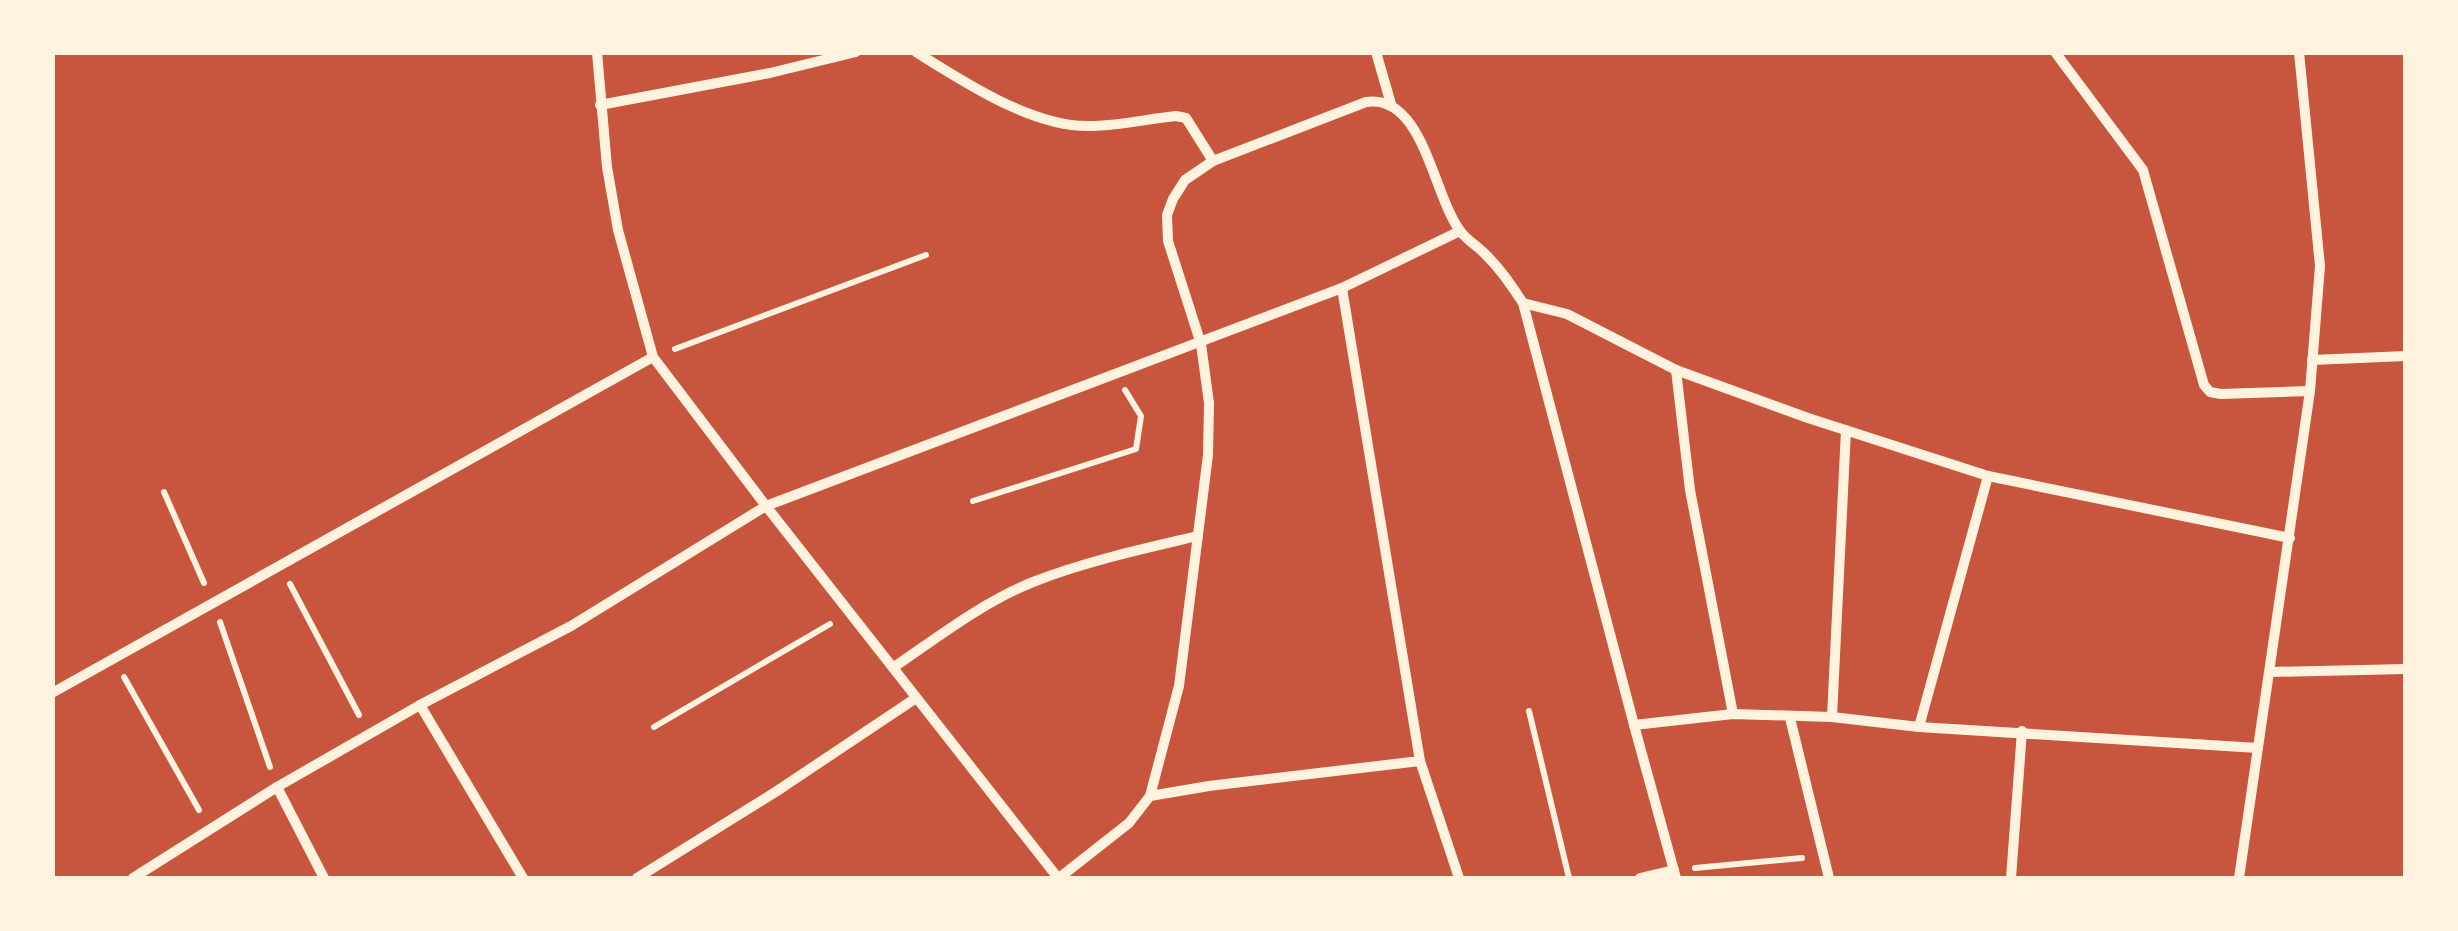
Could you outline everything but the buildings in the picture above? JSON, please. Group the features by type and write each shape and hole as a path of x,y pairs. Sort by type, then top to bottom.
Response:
{"street":[{"path":"597,52 600,105 618,230 653,357 1058,878 1129,823 1150,796 1179,686 1208,455 1209,402 1201,344 1168,241 1167,215 1185,180 1214,160 1366,102 1380,100 1391,104"},
{"path":"600,105 856,52"},
{"path":"916,52 954,76 1056,122 1088,126 1186,118 1214,160"},
{"path":"1376,52 1391,104 1413,128 1460,231 1504,274 1523,303 1675,874 1640,878"},
{"path":"2055,52 2143,170 2204,385 2210,392 2221,394 2310,391"},
{"path":"2239,878 2310,391 2320,266 2298,52"},
{"path":"133,878 276,786 571,626 766,506 1201,344 1342,288 1460,231"},
{"path":"1342,288 1420,761 1459,878"},
{"path":"1523,303 1567,314 1676,370 1988,476 2290,538"},
{"path":"2312,360 2406,356"},
{"path":"52,693 653,357"},
{"path":"1676,370 1690,490 1733,714"},
{"path":"1832,717 1846,430"},
{"path":"1919,728 1988,476"},
{"path":"894,667 972,613 1030,583 1098,560 1198,536"},
{"path":"2270,672 2406,669"},
{"path":"638,878 916,698"},
{"path":"420,705 523,878"},
{"path":"1634,725 1733,714 1832,717 1919,728 2022,731 2258,748"},
{"path":"1790,718 1830,878"},
{"path":"2012,878 2022,731"},
{"path":"1150,796 1420,761"},
{"path":"276,786 324,878"}],"path":[{"path":"653,357 926,255"},
{"path":"973,501 1136,449 1141,416 1116,376"},
{"path":"164,492 213,602 276,786"},
{"path":"281,567 369,734"},
{"path":"654,727 850,612"},
{"path":"114,658 210,828"},
{"path":"1529,711 1570,878"},
{"path":"1675,874 1824,856"}]}
